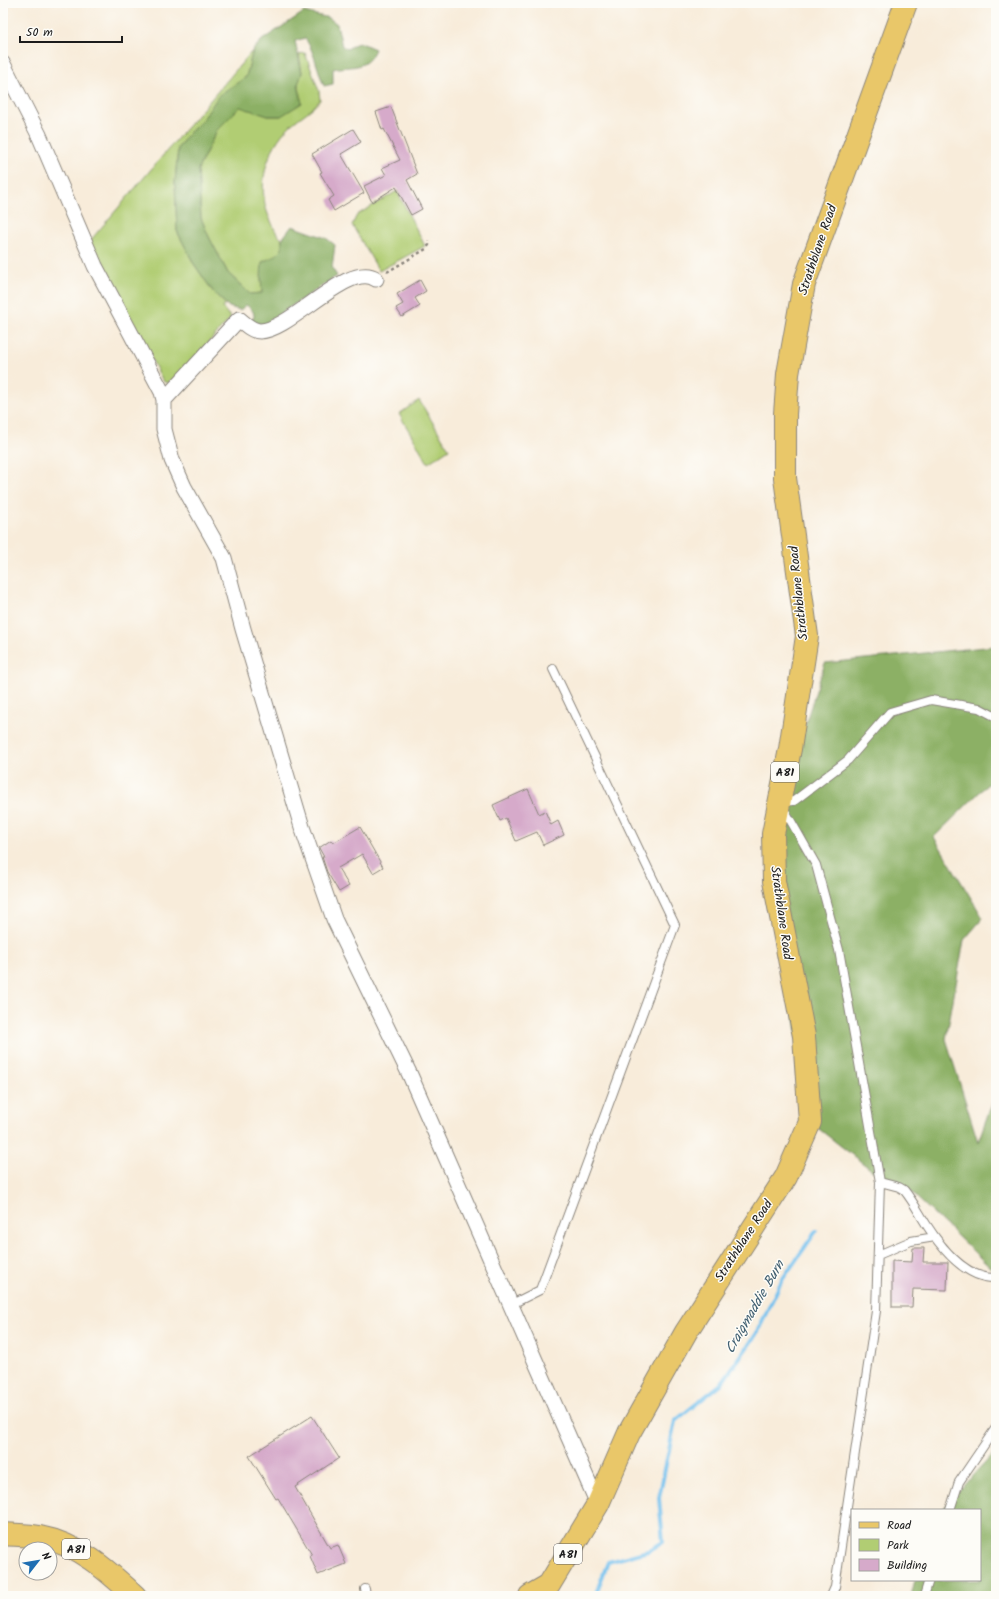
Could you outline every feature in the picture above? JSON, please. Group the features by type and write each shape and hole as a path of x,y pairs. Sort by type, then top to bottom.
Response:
{"main road":[{"name":"Strathblane Road","path":"530,1596 549,1585 598,1504 629,1433 686,1332 786,1177 810,1122 804,1036 774,881 773,834 790,749 806,636 785,478 785,414 788,382 804,284 906,3"},
{"name":"A81","path":"3,1534 40,1537 79,1550 111,1574 135,1596"}],"street":[{"path":"3,64 39,135 95,266 162,392 164,400 164,429 172,460 184,486 224,558 242,630 302,827 334,919 410,1075 598,1504"},
{"path":"164,400 239,319 254,330 260,331 274,328 334,288 363,275 371,275 376,279"}],"lane":[{"path":"510,1304 540,1290 675,925 553,669"},
{"path":"831,1596 835,1587 876,1311 880,1182 839,950 816,865 780,802 794,801 848,760 890,712 931,700 979,708 996,717"},
{"path":"880,1182 899,1187 904,1190 935,1238 968,1270 984,1278 994,1278"},
{"path":"878,1255 911,1241 935,1238"},
{"path":"950,1509 959,1482 995,1429"},
{"path":"924,1596 929,1581"}],"path":[{"path":"376,279 426,249 429,245 429,241"}],"green space":[{"path":"304,12 329,18 337,24 342,46 347,49 359,42 375,49 371,56 367,61 358,66 333,69 333,84 324,86 305,38 295,41 302,73 298,84 302,103 281,116 268,116 240,107 217,130 198,169 201,218 228,273 250,294 262,293 262,262 275,256 282,249 282,239 292,226 326,238 335,245 332,268 337,276 263,325 250,321 254,315 248,306 246,305 240,310 229,307 214,293 194,264 177,231 175,183 178,148 188,134 202,121 219,95 246,77 253,50 262,40"},
{"path":"253,50 246,77 210,110 202,121 188,134 178,148 175,183 177,231 194,264 214,293 226,304 222,307 231,318 173,381 167,383 163,381 89,242"},
{"path":"305,53 319,91 320,100 286,130 272,150 263,186 264,198 266,210 273,226 282,239 282,249 275,256 261,278 262,293 250,294 228,273 201,218 198,169 217,130 240,106 268,116 281,116 300,92 298,84 302,72 299,54"},
{"path":"397,191 425,246 379,271 352,225 357,215"},
{"path":"419,400 449,449 428,463 399,414"},
{"path":"995,646 996,776 934,837 983,918 964,940 946,1039 978,1142 996,1092 996,1273 908,1189 883,1179 810,1122 782,931 780,802 825,663"},
{"path":"996,1451 996,1596 911,1596 915,1581 981,1581 981,1509 943,1509"}],"building":[{"path":"391,107 417,174 407,180 422,209 411,215 396,187 372,202 364,186 386,175 382,168 400,160 384,129 382,130 376,112"},
{"path":"353,129 361,142 341,154 364,193 334,211 328,200 334,196 320,173 322,172 312,154"},
{"path":"420,280 426,291 415,298 420,306 402,317 396,308 403,304 397,294"},
{"path":"528,789 539,814 545,811 551,825 558,821 564,835 543,845 537,832 516,841 506,818 500,821 493,805"},
{"path":"360,827 383,867 373,873 362,854 338,868 349,886 339,892 327,872 322,857 324,857 319,848 331,840 333,843"},
{"path":"913,1248 924,1248 923,1262 948,1262 947,1290 913,1289 912,1307 892,1307 892,1261 912,1262"},
{"path":"312,1416 339,1458 295,1487 330,1548 338,1545 346,1564 318,1575 310,1556 312,1555 278,1498 276,1499 249,1456"}],"waterway":[{"name":"Craigmaddie Burn","path":"595,1596 608,1562 648,1551 663,1542 659,1498 675,1421 721,1384 755,1336 782,1280 816,1231"}]}
